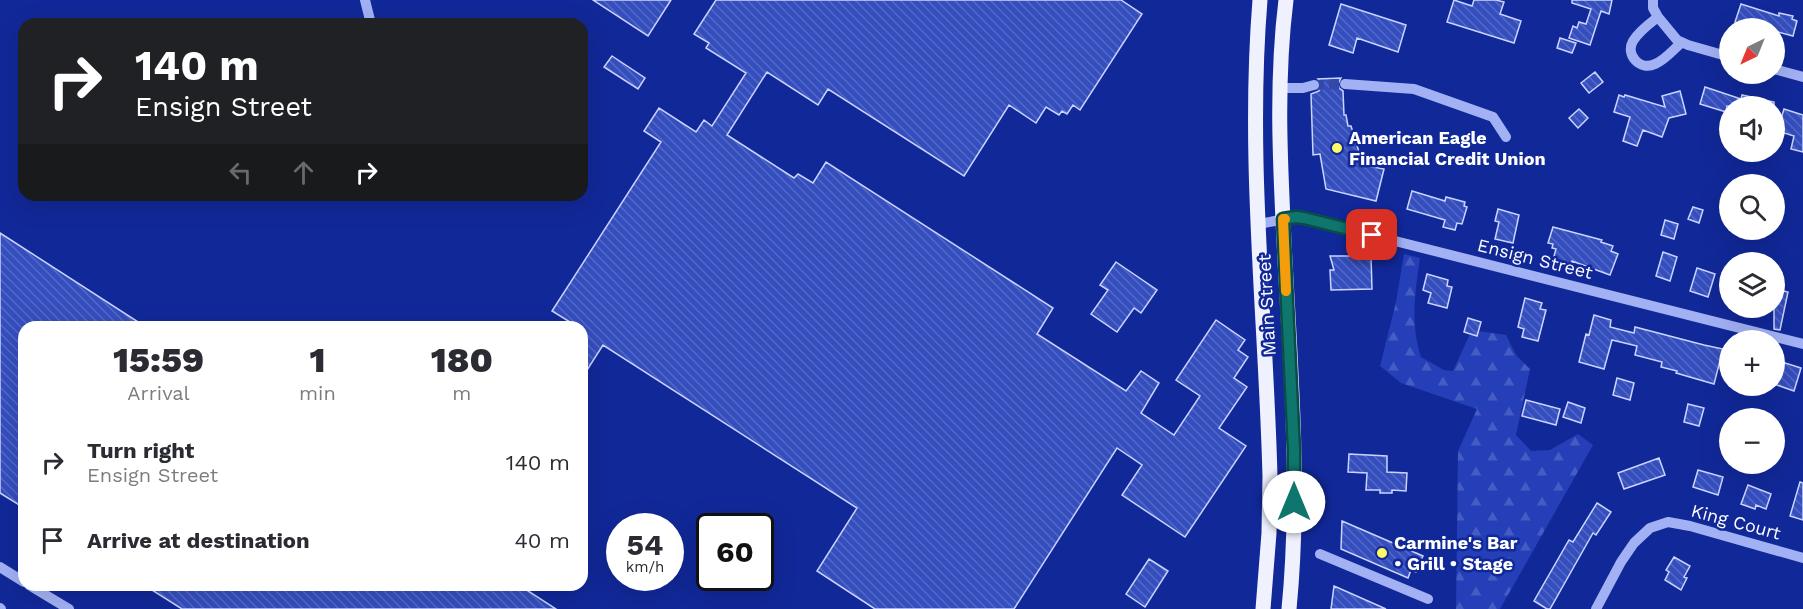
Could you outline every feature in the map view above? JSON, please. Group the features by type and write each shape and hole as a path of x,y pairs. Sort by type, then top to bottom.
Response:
{"main road":[{"name":"Main Street","path":"1260,0 1255,136 1270,477 1269,533 1263,609"},
{"name":"Main Street","path":"1286,0 1280,88 1280,145 1295,494 1289,609"},
{"path":"1257,43 1282,45"}],"street":[{"path":"365,0 370,18"},
{"path":"1653,0 1653,8 1671,35 1681,43 1719,54"},
{"path":"1658,17 1633,42 1631,53 1634,60 1645,66 1652,65 1659,62 1681,43"},
{"path":"1785,72 1803,77"},
{"path":"1345,84 1414,90 1493,117 1506,137"},
{"path":"1280,88 1303,88 1314,85"},
{"name":"Ensign Street","path":"1258,224 1296,217 1304,218 1803,344"},
{"name":"King Court","path":"1596,609 1634,543 1650,528 1668,522 1690,526 1803,558"},
{"path":"1320,554 1428,599"},
{"path":"0,567 18,578"},
{"path":"39,591 69,609"}],"green space":[{"path":"1404,254 1420,258 1415,295 1415,320 1421,357 1444,370 1453,371 1470,334 1478,331 1506,335 1516,355 1530,369 1516,435 1531,451 1550,450 1578,434 1593,445 1500,609 1456,609 1458,451 1477,409 1401,383 1380,366 1396,302"}],"building":[{"path":"593,0 671,0 648,36"},
{"path":"716,0 1121,0 1142,14 1080,110 1073,105 1067,114 1062,111 1059,115 1046,107 1036,123 1009,105 964,176 828,89 818,105 767,72 727,135 794,178 798,174 813,183 826,162 1053,308 1037,334 1126,391 1141,371 1159,383 1141,413 1174,435 1200,396 1176,380 1216,320 1245,340 1238,350 1248,357 1234,378 1247,387 1219,428 1246,446 1185,537 1122,495 1142,465 1117,448 1014,609 875,609 817,571 857,508 603,345 588,369 588,321 568,321 552,311 661,142 644,131 659,108 696,132 704,120 712,126 746,73 706,48 709,43 694,34"},
{"path":"1454,0 1472,6 1474,0 1504,2 1500,14 1521,21 1514,43 1447,22"},
{"path":"1572,0 1612,0 1609,14 1601,11 1590,45 1569,38 1573,26 1577,28 1579,22 1586,24 1591,9 1572,3"},
{"path":"1341,4 1406,25 1398,52 1357,38 1353,53 1329,45"},
{"path":"1741,4 1779,16 1779,13 1793,16 1792,19 1797,21 1793,36 1785,34 1785,18 1736,18"},
{"path":"1560,38 1576,43 1572,53 1557,48"},
{"path":"612,56 645,78 638,89 604,67"},
{"path":"1595,72 1603,82 1589,93 1581,83"},
{"path":"1341,78 1338,84 1343,91 1344,115 1346,115 1348,126 1351,126 1363,165 1384,169 1376,201 1326,189 1320,154 1313,155 1311,94 1319,91 1321,87 1318,79"},
{"path":"1705,87 1732,96 1719,96 1719,110 1700,104"},
{"path":"1680,91 1686,114 1669,118 1662,137 1643,130 1637,146 1623,141 1630,117 1614,112 1619,95 1665,107 1662,96"},
{"path":"1579,109 1588,118 1578,128 1569,118"},
{"path":"1785,109 1803,115 1803,152 1791,149 1794,136 1785,133"},
{"path":"1412,191 1445,201 1446,197 1465,202 1464,206 1467,207 1462,224 1457,223 1455,230 1443,227 1445,220 1407,209"},
{"path":"1693,207 1703,210 1699,223 1688,219"},
{"path":"1498,209 1519,215 1513,243 1495,239 1499,222 1495,221"},
{"path":"1665,220 1678,224 1674,239 1661,235"},
{"path":"1553,227 1602,240 1601,242 1613,246 1611,251 1618,254 1610,275 1572,261 1571,265 1553,260 1556,249 1552,248 1553,244 1548,243"},
{"path":"0,233 137,321 18,321 18,504 0,493"},
{"path":"1663,252 1677,257 1670,281 1656,276"},
{"path":"1330,256 1371,256 1372,289 1331,290 1330,270 1334,270"},
{"path":"1116,262 1157,290 1141,313 1134,308 1117,332 1091,314 1108,290 1100,285"},
{"path":"1697,268 1715,274 1708,297 1690,291"},
{"path":"1427,274 1448,280 1447,286 1452,287 1447,308 1428,303 1431,293 1423,290"},
{"path":"1525,298 1542,303 1540,309 1546,310 1538,341 1522,337 1524,329 1518,327"},
{"path":"1594,315 1611,320 1610,327 1634,333 1635,327 1719,348 1719,365 1714,384 1661,367 1662,362 1635,355 1637,346 1612,340 1604,369 1579,362 1586,334 1589,335"},
{"path":"1468,318 1481,322 1477,336 1464,332"},
{"path":"1774,318 1783,318 1780,330 1774,329"},
{"path":"1785,363 1801,368 1794,391 1785,388"},
{"path":"1617,378 1634,383 1630,400 1613,395"},
{"path":"1526,400 1560,409 1556,425 1522,416"},
{"path":"1568,402 1585,408 1581,423 1563,417"},
{"path":"1688,404 1704,408 1699,426 1684,422"},
{"path":"1349,454 1387,456 1387,472 1407,473 1406,491 1392,490 1392,493 1380,493 1380,490 1366,490 1367,473 1348,472"},
{"path":"1659,458 1665,475 1624,489 1618,473"},
{"path":"1698,470 1723,477 1718,495 1693,487"},
{"path":"1800,482 1803,483 1803,520 1790,516"},
{"path":"1748,485 1771,494 1766,509 1756,505 1755,509 1741,504"},
{"path":"1597,503 1611,512 1596,535 1593,533 1550,609 1547,609 1534,601 1569,540 1573,542"},
{"name":"Carmine's Bar • Grill • Stage","path":"1342,521 1423,556 1416,572 1411,570 1408,578 1341,549"},
{"path":"1674,557 1690,566 1681,590 1665,580 1669,572 1666,570"},
{"path":"1149,559 1168,571 1145,607 1126,594"},
{"path":"1334,586 1386,609 1331,609"},
{"path":"154,591 528,591 556,609 182,609"}],"tunnel":[{"path":"1314,85 1345,84"}],"slow traffic":[{"path":"1285,219 1283,219 1286,291"}],"place":[{"name":"American Eagle Financial Credit Union","path":"1337,148"},
{"name":"Carmine's Bar • Grill • Stage","path":"1382,553"}],"route":[{"path":"1294,502 1294,450 1283,219 1304,218 1372,235"}]}
